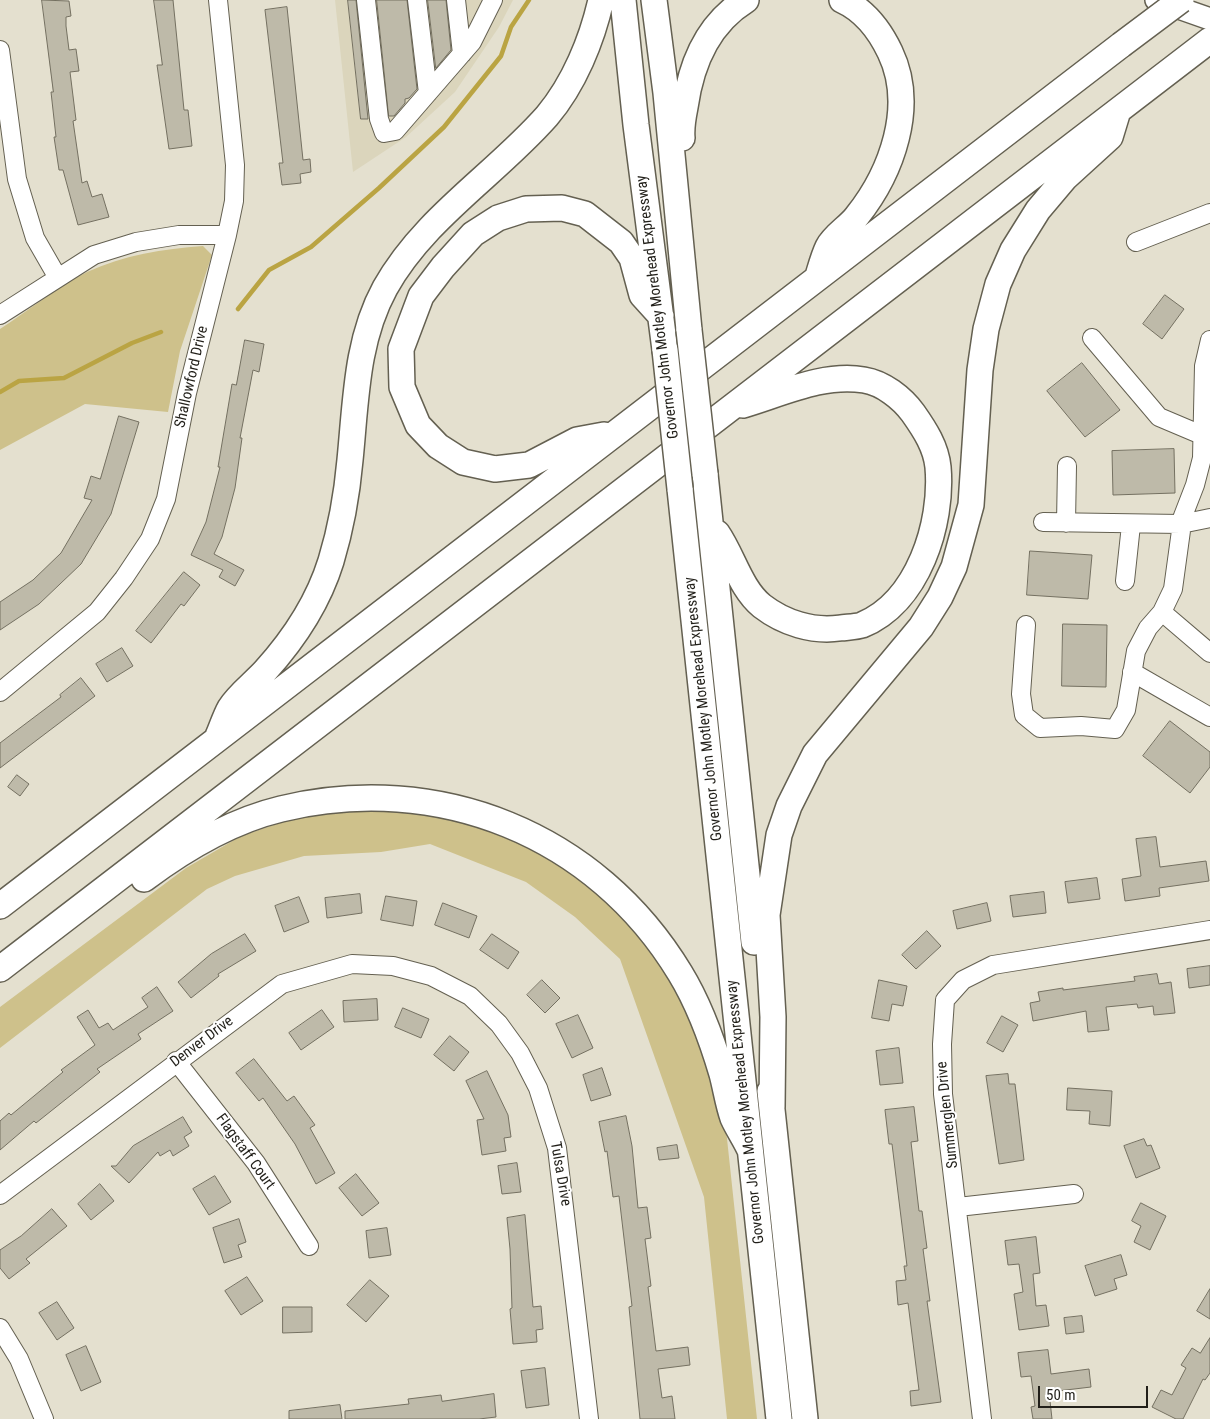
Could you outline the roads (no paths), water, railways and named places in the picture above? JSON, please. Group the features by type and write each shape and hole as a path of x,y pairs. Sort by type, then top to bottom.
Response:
{"highway":[{"path":"216,740 230,708 266,670 296,634 319,595 342,518 362,350 374,310 382,294 407,254 437,221 548,115 576,70 588,44 601,0"},
{"name":"Governor John Motley Morehead Expressway","path":"623,0 636,125 665,350 779,1419"},
{"name":"Governor John Motley Morehead Expressway","path":"654,0 676,190 689,330 805,1419"},
{"path":"676,190 683,155 681,132 687,93 696,61 705,40 718,22 734,7 746,0"},
{"path":"818,276 828,245 857,217 876,188 896,140 901,101 898,76 885,42 862,13 842,0"},
{"path":"0,906 612,434 1181,0"},
{"path":"1,968 1210,40"},
{"path":"772,1107 773,1017 767,915 779,835 789,806 815,754 921,627 940,597 956,560 971,506 980,370 986,329 998,284 1013,250 1038,210 1065,178 1110,137 1119,109"},
{"path":"612,434 577,440 529,464 495,469 463,462 438,446 418,425 402,387 401,349 422,296 443,267 473,234 498,218 526,209 562,208 585,214 621,242 632,258 642,295 661,316"},
{"path":"710,522 729,550 737,573 761,606 790,623 825,630 861,626 884,613 902,596 919,570 931,533 938,496 938,466 930,437 905,403 886,389 865,380 840,379 812,383 729,410"},
{"path":"1,968 74,933 155,871 190,847 280,809 349,798 385,797 444,804 470,810 508,824 567,856 617,895 642,921 680,973 694,1001 708,1031 734,1118 750,1150"}],"main road":[{"path":"1156,0 1210,19"}],"street":[{"name":"Shallowford Drive","path":"0,692 97,612 124,578 150,539 166,499 187,393 234,201 235,165 218,0"},
{"path":"366,0 379,120 384,133 395,131 472,42 489,3"},
{"path":"417,0 428,93"},
{"path":"456,0 462,54"},
{"path":"0,50 17,179 35,238 58,278"},
{"path":"1136,242 1210,213"},
{"path":"0,315 94,255 136,242 179,235 227,235"},
{"path":"1092,338 1159,417 1205,447"},
{"path":"1026,626 1021,694 1024,715 1040,728 1081,726 1115,729 1126,710 1136,651 1148,628 1162,612 1173,589 1181,524 1205,447 1202,390 1209,344"},
{"path":"1066,523 1067,466"},
{"path":"1043,522 1131,525 1181,524 1210,518"},
{"path":"1125,580 1131,525"},
{"path":"1162,612 1210,653"},
{"path":"1132,672 1210,718"},
{"name":"Summerglen Drive","path":"982,1419 943,1094 942,1044 945,1000 963,980 993,965 1210,930"},
{"name":"Denver Drive","path":"0,1196 176,1061 282,984 352,964 393,966 431,976"},
{"name":"Tulsa Drive","path":"431,976 470,996 499,1024 520,1053 538,1088 557,1148 589,1419"},
{"name":"Flagstaff Court","path":"176,1061 256,1163 309,1246"},
{"path":"958,1207 1074,1194"},
{"path":"0,1328 19,1359 44,1419"}],"waterway":[{"path":"238,309 269,270 311,247 379,188 444,127 501,56 511,27 529,0"},
{"path":"0,392 19,381 64,378 132,343 161,332"}]}
